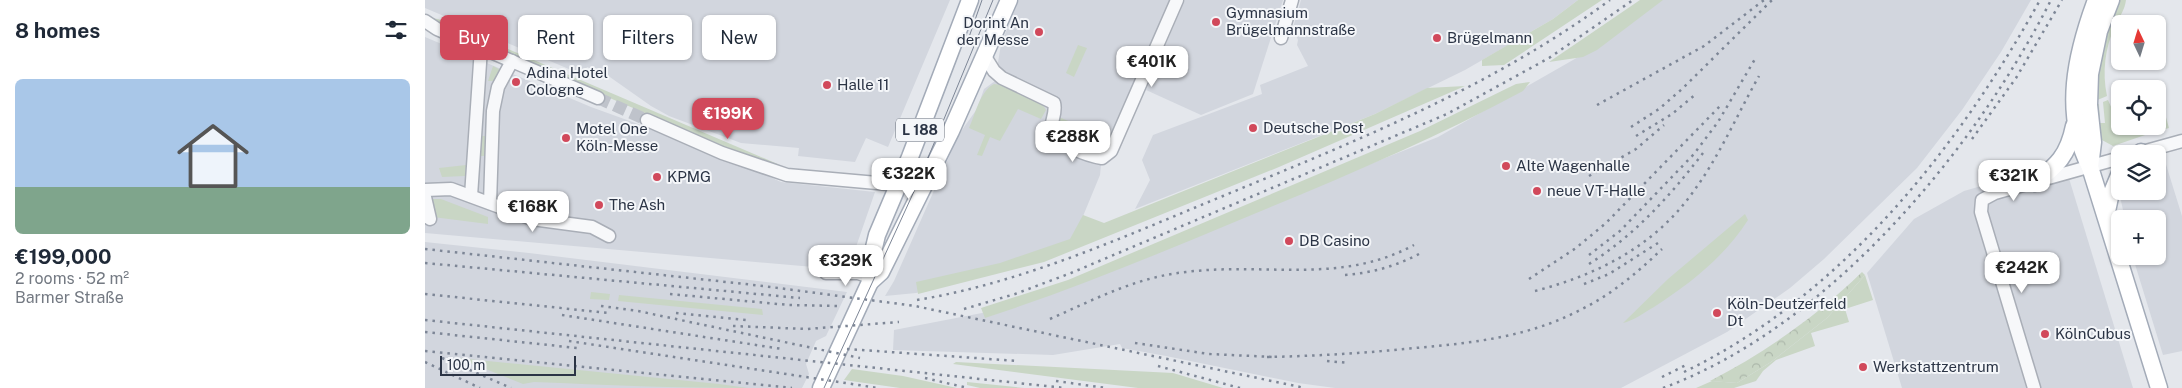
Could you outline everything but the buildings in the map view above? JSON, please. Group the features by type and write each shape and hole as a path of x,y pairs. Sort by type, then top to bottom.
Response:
{"main road":[{"name":"L 188","path":"821,388 870,280 871,260 877,235 899,185 970,0"},
{"name":"L 188","path":"870,280 881,272 955,121 1009,0"},
{"path":"2096,0 2078,57 2074,79 2075,121 2079,144 2090,167 2159,388"},
{"path":"2090,167 2093,142 2089,105 2090,74 2099,31 2111,0"},
{"path":"2035,183 2059,163 2070,141 2075,121"},
{"path":"2106,219 2111,195"}],"street":[{"path":"984,55 994,71 1003,78 1041,94 1054,103 1056,108 1051,125 1051,133 1057,139 1091,155 1105,157 1111,151 1177,0"},
{"path":"1281,38 1292,0"},
{"path":"425,21 431,28"},
{"path":"508,59 597,98"},
{"path":"471,196 480,60"},
{"path":"490,203 493,111 498,87 512,61"},
{"path":"972,81 1003,78"},
{"path":"647,120 722,152 787,175 923,187"},
{"path":"2166,145 2182,141"},
{"path":"2035,388 1981,212 1982,200 1987,196 2111,161"},
{"path":"425,190 451,189 532,218 592,227 609,236"},
{"path":"425,197 431,218"},
{"path":"826,273 858,273 870,280"}],"shaded area":[{"path":"425,0 950,0 888,147 866,138 855,162 798,156 799,148 741,143 669,116 651,106 607,75 587,67 583,75 548,60 593,60 593,15 518,15 518,47 508,43 508,15 442,15 425,8"},
{"path":"1019,0 1170,0 1102,154 1100,175 1069,250 970,280 916,293 885,296 894,281 959,134 977,109 984,89 995,81 1001,44"},
{"path":"1185,0 1283,0 1253,94 1201,115 1146,90"},
{"path":"1301,0 1578,0 1553,19 1465,70 1375,114 1135,209 1150,180 1142,160 1153,135 1262,94 1260,85 1308,66 1297,45 1298,40 1293,28"},
{"path":"1655,0 2031,0 2001,52 1962,110 1917,168 1824,259 1790,288 1727,332 1621,388 1335,388 1298,383 1122,348 1120,344 1053,355 893,350 894,330 982,313 1063,286 1438,137 1587,52"},
{"path":"425,37 440,43 440,60 480,60 591,107 721,154 781,182 875,192 848,270 425,233"},
{"path":"2064,162 2133,388 1902,388 1867,273 1914,219 1964,191"},
{"path":"2166,164 2182,216 2182,351 2163,355 2135,265 2166,265 2166,210 2123,210 2121,201 2166,200"},
{"path":"425,242 847,292 826,336 816,341 806,364 809,374 802,388 425,388"}],"green space":[{"path":"1578,0 1602,0 1504,65 1482,66 1482,60 1553,19"},
{"path":"1640,0 1663,0 1597,50 1583,57 1549,62"},
{"path":"2117,0 2126,0 2120,15 2112,15"},
{"path":"432,18 440,20 440,25 430,21"},
{"path":"2111,19 2111,37 2105,69 2107,96 2095,101 2099,57"},
{"path":"1078,45 1087,48 1074,77 1066,73"},
{"path":"508,49 518,53 518,59 508,54"},
{"path":"521,60 534,60 780,165 757,161"},
{"path":"493,66 501,70 496,81 488,81"},
{"path":"1530,82 1523,91 1488,109 1417,144 1346,175 1112,272 985,318 981,308 1068,280 1420,131 1516,84"},
{"path":"994,84 1023,93 1038,102 1046,110 1041,119 1018,109 1000,141 990,137 982,156 977,155 985,135 969,128 985,92"},
{"path":"1465,86 1279,167 1044,262 918,294 916,282 1000,263 1070,239 1083,215 1104,223 1375,114 1427,88"},
{"path":"2108,100 2111,107 2111,135 2145,135 2116,145 2098,140 2095,105 2099,104 2100,123 2105,123 2103,102"},
{"path":"1059,117 1075,124 1069,140 1059,132"},
{"path":"2166,117 2169,128 2166,129"},
{"path":"1078,126 1109,140 1105,147 1094,151 1071,141"},
{"path":"482,136 488,136 486,156 480,156"},
{"path":"466,165 465,176 442,177 439,168"},
{"path":"427,199 441,199 488,217 488,224 433,217"},
{"path":"1745,214 1748,220 1739,233 1706,268 1654,307 1623,323 1668,279"},
{"path":"1862,272 1865,275 1827,318 1771,362 1737,383 1710,381 1751,358 1790,332 1827,304"},
{"path":"1865,275 1873,300 1845,309 1849,322 1811,333 1815,346 1776,360 1763,371 1756,381 1734,388 1696,388 1712,381 1737,383 1771,362 1827,318"},
{"path":"591,292 610,294 609,300 590,299"},
{"path":"619,295 762,309 763,315 618,301"},
{"path":"458,358 748,388 534,382 523,384"},
{"path":"956,362 1173,373 1223,388 1138,388 953,364"},
{"path":"852,369 903,376 957,388 900,388 844,380"},
{"path":"967,382 1024,388 980,388 967,385"}],"tunnel":[{"path":"598,98 647,120"}],"tram line":[{"path":"968,40 982,0"},
{"path":"824,388 916,187 993,0"}],"railway":[{"path":"917,300 996,282 1073,257 1324,154 1423,110 1471,85 1565,31 1610,0"},
{"path":"964,309 1015,294 1071,273 1447,114 1549,58 1633,0"},
{"path":"1597,105 1704,46 1764,0"},
{"path":"1631,127 1659,109 1682,89 1772,0"},
{"path":"1684,372 1741,340 1794,303 1844,260 1890,214 1932,164 1971,111 2007,56 2040,0"},
{"path":"1663,388 1724,360 1782,323 1838,279 1890,228 1937,174 1981,117 2019,58 2051,0"},
{"path":"1972,139 2016,78 2062,0"},
{"path":"1589,255 1620,231 1694,154 1718,122 1755,59"},
{"path":"1535,291 1602,267 1643,243 1661,228 1678,211 1702,179 1720,150 1759,76"},
{"path":"1636,136 1672,114 1696,94"},
{"path":"1529,279 1576,248 1606,223 1722,104"},
{"path":"1589,176 1636,149 1664,125"},
{"path":"1589,264 1606,253 1651,214 1703,153"},
{"path":"1584,284 1609,274 1658,243"},
{"path":"1050,319 1133,284 1168,275 1216,270 1302,270 1358,265 1386,257 1414,245"},
{"path":"425,249 763,286 915,306 1305,388"},
{"path":"1267,357 1341,354 1436,346 1479,341 1520,333 1561,319 1602,298 1643,267 1662,249"},
{"path":"1345,275 1365,273 1383,268 1419,254"},
{"path":"425,263 800,298"},
{"path":"425,294 609,313"},
{"path":"670,294 789,305 840,306"},
{"path":"601,306 638,311 860,358"},
{"path":"676,313 746,320"},
{"path":"562,315 782,349"},
{"path":"425,320 1065,388"},
{"path":"733,326 807,329 899,322"},
{"path":"425,332 577,348"},
{"path":"569,341 878,388"},
{"path":"1135,343 1209,354 1274,357"},
{"path":"847,349 1018,361"},
{"path":"425,351 792,388"},
{"path":"442,358 511,388"},
{"path":"1327,361 1349,363"},
{"path":"425,362 480,388"},
{"path":"1662,377 1688,364"},
{"path":"1158,366 1240,388"},
{"path":"925,378 968,388"},
{"path":"1056,381 1106,388"}],"place":[{"name":"Gymnasium Brügelmannstraße","path":"1216,22"},
{"name":"Dorint An der Messe","path":"1039,32"},
{"name":"Brügelmann","path":"1437,38"},
{"name":"Adina Hotel Cologne","path":"516,82"},
{"name":"Halle 11","path":"827,85"},
{"name":"Deutsche Post","path":"1253,128"},
{"name":"Motel One Köln-Messe","path":"566,138"},
{"name":"Alte Wagenhalle","path":"1506,166"},
{"name":"KPMG","path":"657,177"},
{"name":"neue VT-Halle","path":"1537,191"},
{"name":"The Ash","path":"599,205"},
{"name":"DB Casino","path":"1289,241"},
{"name":"Köln-Deutzerfeld Dt","path":"1717,313"},
{"name":"KölnCubus","path":"2045,334"},
{"name":"Werkstattzentrum","path":"1863,367"}]}
